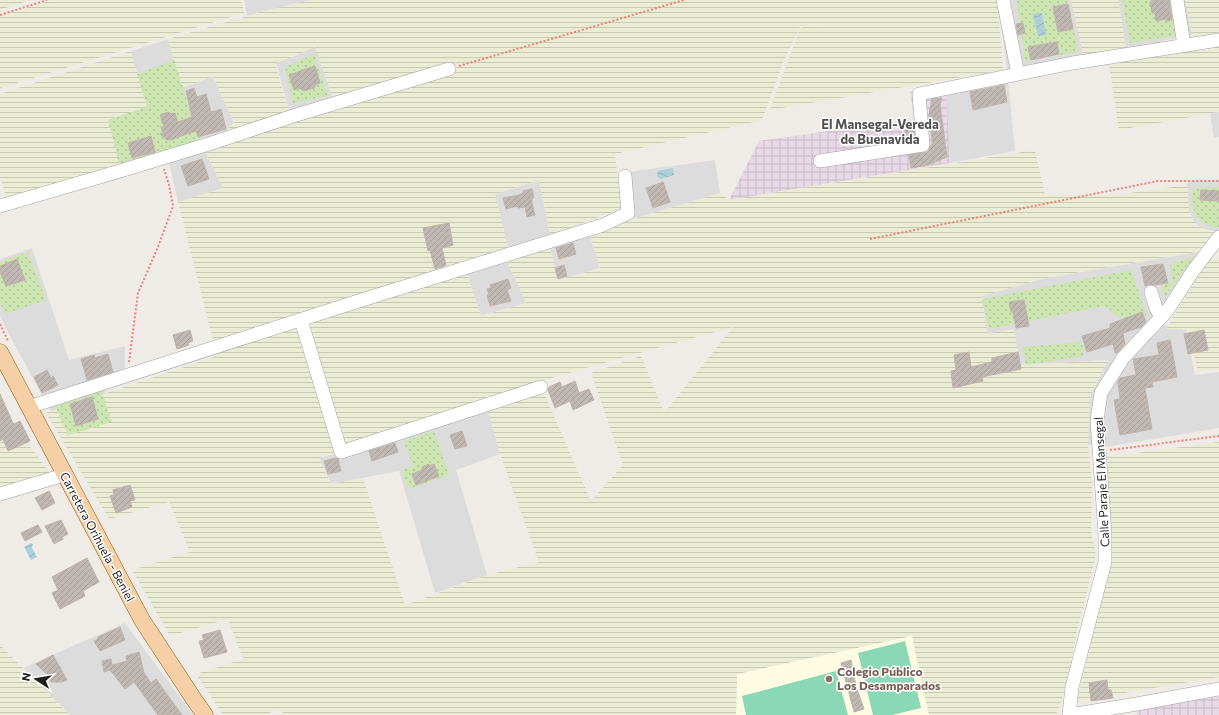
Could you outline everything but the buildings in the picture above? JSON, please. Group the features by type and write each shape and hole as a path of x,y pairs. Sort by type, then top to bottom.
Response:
{"main road":[{"name":"Carretera Orihuela - Beniel","path":"0,352 142,620 194,701 205,715"}],"street":[{"path":"1003,0 1018,74"},
{"path":"1177,0 1184,46"},
{"path":"820,161 923,145 919,94 1073,63 1219,40"},
{"path":"0,206 448,69"},
{"path":"29,407 603,225 628,213 626,176"},
{"name":"Calle Paraje El Mansegal","path":"1069,715 1072,687 1105,562 1105,534 1097,420 1101,393 1123,358 1167,311 1193,271 1219,237"},
{"path":"1151,292 1156,308 1162,317"},
{"path":"301,320 342,452 541,387"},
{"path":"0,494 64,475"},
{"path":"1069,715 1219,689"}],"path":[{"path":"0,15 47,0"},
{"path":"448,69 684,0"},
{"path":"128,376 138,293 158,247 172,206 169,186 161,158"},
{"path":"870,239 1158,181 1219,181"},
{"path":"1099,451 1219,436"}],"shaded area":[{"path":"0,0 30,0 0,10"},
{"path":"51,0 241,0 244,13 0,88 0,16"},
{"path":"244,0 311,0 247,16"},
{"path":"310,0 997,0 1003,70 770,110 800,28 824,23 800,27 782,65 762,120 615,154 621,209 550,235 539,180 495,194 508,248 467,274 481,316 526,303 507,261 550,248 558,280 600,268 590,236 633,219 720,193 729,200 1035,150 1045,195 1115,195 1187,185 1189,211 1195,224 1204,229 1217,232 1201,251 1041,279 982,296 987,334 1014,329 1021,365 1108,360 1090,396 1088,445 1092,484 1091,531 1096,555 1076,636 1066,687 1056,715 929,715 912,636 737,674 736,715 284,715 280,709 264,715 223,715 196,674 243,659 228,619 170,636 132,570 190,552 169,502 109,519 46,413 217,356 178,202 223,188 205,151 234,123 213,76 182,88 168,39 261,12","holes":["315,47 333,99 289,111 275,64","733,327 664,413 641,356 591,373 623,465 591,501 543,391 485,398","488,410 500,454 539,562 487,575 405,605 363,478 331,484 319,458"]},
{"path":"998,0 1073,0 1083,54 1007,71"},
{"path":"1071,0 1118,0 1126,48 1192,35 1185,0 1219,0 1219,112 1119,130 1109,65 1083,54"},
{"path":"1118,0 1186,0 1194,37 1126,48"},
{"path":"168,39 182,88 213,76 234,123 205,151 223,188 178,202 169,162 122,174 108,120 131,51"},
{"path":"316,46 333,99 289,111 276,63"},
{"path":"131,51 147,107 108,120 119,164 7,200 0,177 0,94"},
{"path":"1008,79 1015,151 950,163 946,91"},
{"path":"946,84 950,163 729,200 759,141 914,119 910,92"},
{"path":"1219,112 1219,137 1214,138 1210,113"},
{"path":"715,160 720,193 633,219 628,172"},
{"path":"539,180 550,235 508,248 495,194"},
{"path":"1219,180 1219,230 1217,232 1204,229 1195,224 1189,211 1187,185 1189,181"},
{"path":"590,236 600,268 558,280 550,248"},
{"path":"32,248 69,360 125,346 125,370 105,390 115,423 66,439 0,316 0,259"},
{"path":"1203,251 1151,322 1186,330 1195,375 1219,372 1219,428 1106,447 1088,445 1090,396 1107,360 1021,365 987,334 982,296 1041,279"},
{"path":"1219,258 1219,369 1198,371 1188,330 1166,329 1208,260"},
{"path":"507,261 526,303 481,316 467,274"},
{"path":"0,401 13,424 50,473 0,491"},
{"path":"488,410 500,454 456,470 487,575 435,593 399,471 331,484 319,458"},
{"path":"1219,442 1219,677 1077,701 1111,560 1107,457"},
{"path":"125,623 193,715 70,715 23,668"},
{"name":"Colegio Público Los Desamparados","path":"912,635 929,715 736,715 737,674"},
{"path":"0,645 70,715 0,715"},
{"path":"1219,696 1219,715 1137,715 1136,710"}],"green space":[{"path":"1017,0 1068,0 1078,52 1025,61"},
{"path":"1122,0 1183,0 1190,33 1130,43"},
{"path":"314,54 328,96 293,103 285,67"},
{"path":"174,60 200,140 119,164 108,120 147,107 137,74"},
{"path":"1219,187 1219,227 1217,228 1204,223 1199,219 1194,211 1192,197 1193,188"},
{"path":"28,252 46,300 5,314 0,303 0,262"},
{"path":"1194,257 1165,297 1162,286 1172,282 1170,264"},
{"path":"1131,270 1147,316 1120,318 1105,306 989,329 982,299"},
{"path":"1082,342 1084,356 1026,365 1023,347"},
{"path":"102,391 112,422 68,435 55,406"},
{"path":"434,431 449,475 408,489 402,470 413,466 404,441"},
{"path":"905,641 921,708 892,715 873,715 858,653"},
{"path":"836,671 848,715 746,715 742,696"}],"water":[{"path":"1042,13 1046,35 1038,36 1033,14"},
{"path":"673,168 674,175 660,179 657,176 658,171"},
{"path":"31,543 33,544 32,548 37,557 31,560 24,547"}],"place":[{"name":"Colegio Público Los Desamparados","path":"829,679"}],"district":[{"name":"El Mansegal-Vereda de Buenavida","path":"880,132"}]}
